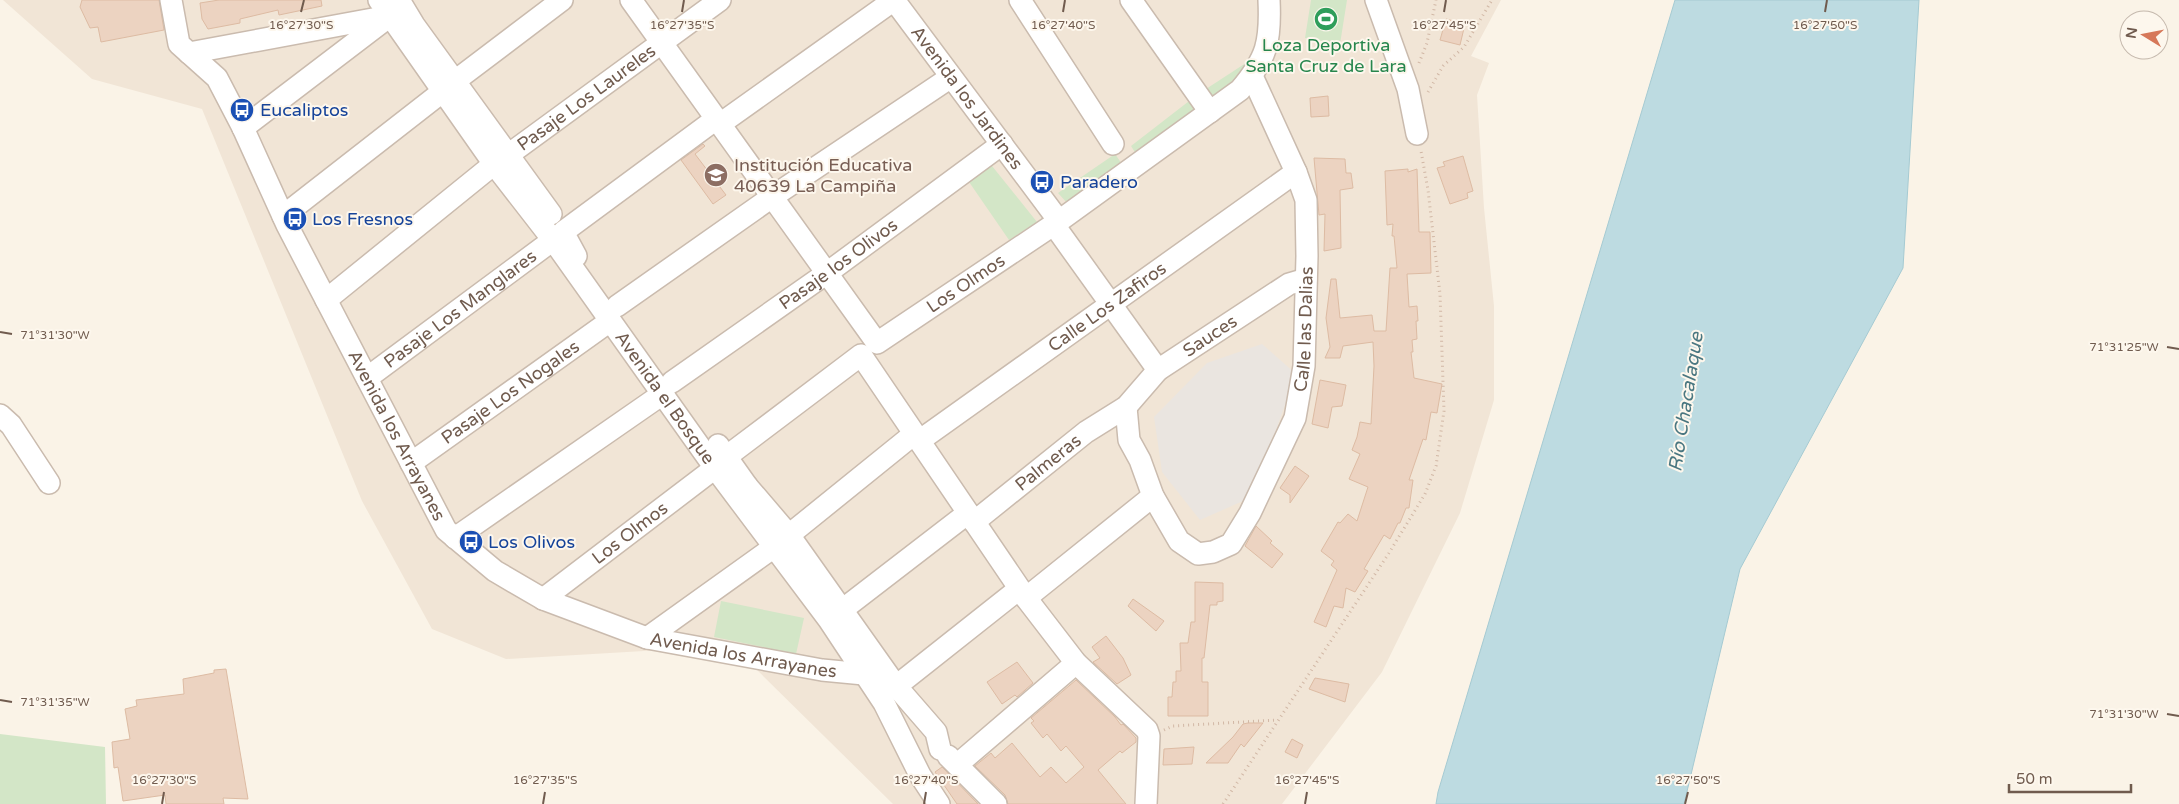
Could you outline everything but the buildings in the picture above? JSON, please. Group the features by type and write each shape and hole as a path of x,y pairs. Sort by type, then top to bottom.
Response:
{"street":[{"name":"Avenida los Arrayanes","path":"171,0 179,44 217,78 243,128 283,216 446,530 495,571 543,599 646,638 822,670 864,674"},
{"path":"283,216 562,0"},
{"path":"631,0 827,273 917,438 1023,594 1076,663 1147,730 1150,736 1146,804"},
{"name":"Pasaje Los Laureles","path":"326,300 501,160 720,0"},
{"name":"Avenida los Jardines","path":"894,0 1002,144 1158,370"},
{"name":"Pasaje Los Manglares","path":"367,378 558,236 718,121 894,0"},
{"path":"1020,0 1113,144"},
{"path":"1131,0 1210,112"},
{"path":"1255,0 1270,21"},
{"path":"1269,0 1270,21"},
{"path":"1376,0 1417,92 1417,134"},
{"path":"189,52 397,5"},
{"path":"243,128 397,5"},
{"name":"Avenida el Bosque","path":"397,5 449,87 501,160 512,186 558,236 570,264 613,313 741,490 782,541"},
{"name":"Los Olmos","path":"543,599 869,349 1057,223 1240,90 1252,76 1267,50 1270,21"},
{"name":"Calle las Dalias","path":"1153,496 1179,541 1198,554 1213,552 1231,544 1250,513 1295,418 1304,366 1306,200 1296,172 1252,76"},
{"name":"Pasaje Los Nogales","path":"411,463 772,197 951,77"},
{"name":"Pasaje los Olivos","path":"455,538 668,388 1002,144"},
{"path":"501,160 613,313"},
{"name":"Calle Los Zafiros","path":"646,638 782,541 917,438 1111,304 1296,172"},
{"name":"Sauces","path":"1126,407 1158,370 1289,284 1306,279"},
{"path":"904,680 1023,594 1153,496 1140,460 1129,440 1126,407"},
{"name":"Palmeras","path":"842,610 971,518 1086,432 1126,407"},
{"path":"0,415 11,425 49,483"},
{"path":"782,541 842,610 896,686 936,732 940,749"},
{"path":"782,541 829,620 884,703 920,775 939,804"},
{"path":"958,764 1076,663"},
{"path":"884,703 958,764 996,804"}],"path":[{"path":"1417,92 1436,0"},
{"path":"1417,92 1464,47 1492,0"},
{"path":"1223,804 1389,553 1425,494 1436,466 1444,411 1440,294 1428,190 1417,134"},
{"path":"1147,730 1156,733 1174,726 1277,720"}],"shaded area":[{"path":"3,0 1501,0 1471,56 1489,63 1477,95 1484,208 1494,306 1494,400 1460,513 1382,672 1282,804 893,804 755,668 678,649 506,659 432,629 362,501 202,109 92,79"},
{"path":"1262,344 1296,374 1252,497 1200,520 1162,472 1154,417 1207,363"}],"green space":[{"name":"Loza Deportiva Santa Cruz de Lara","path":"1311,0 1347,0 1340,44 1305,38"},
{"path":"1249,61 1243,72 1213,97 1206,89"},
{"path":"1193,98 1199,112 1138,157 1131,146"},
{"path":"1115,154 1124,167 1068,204 1058,193"},
{"path":"988,161 1037,222 1009,240 967,179"},
{"path":"721,601 804,618 796,654 714,637"},
{"path":"0,734 105,747 106,804 0,804"}],"water":[{"name":"Río Chacalaque","path":"1675,0 1919,0 1903,268 1740,569 1684,804 1436,804 1438,792"}],"place":[{"name":"Loza Deportiva Santa Cruz de Lara","path":"1326,19"},
{"name":"Eucaliptos","path":"242,110"},
{"name":"Institución Educativa 40639 La Campiña","path":"716,175"},
{"name":"Paradero","path":"1042,182"},
{"name":"Los Fresnos","path":"295,219"},
{"name":"Los Olivos","path":"471,542"}]}
